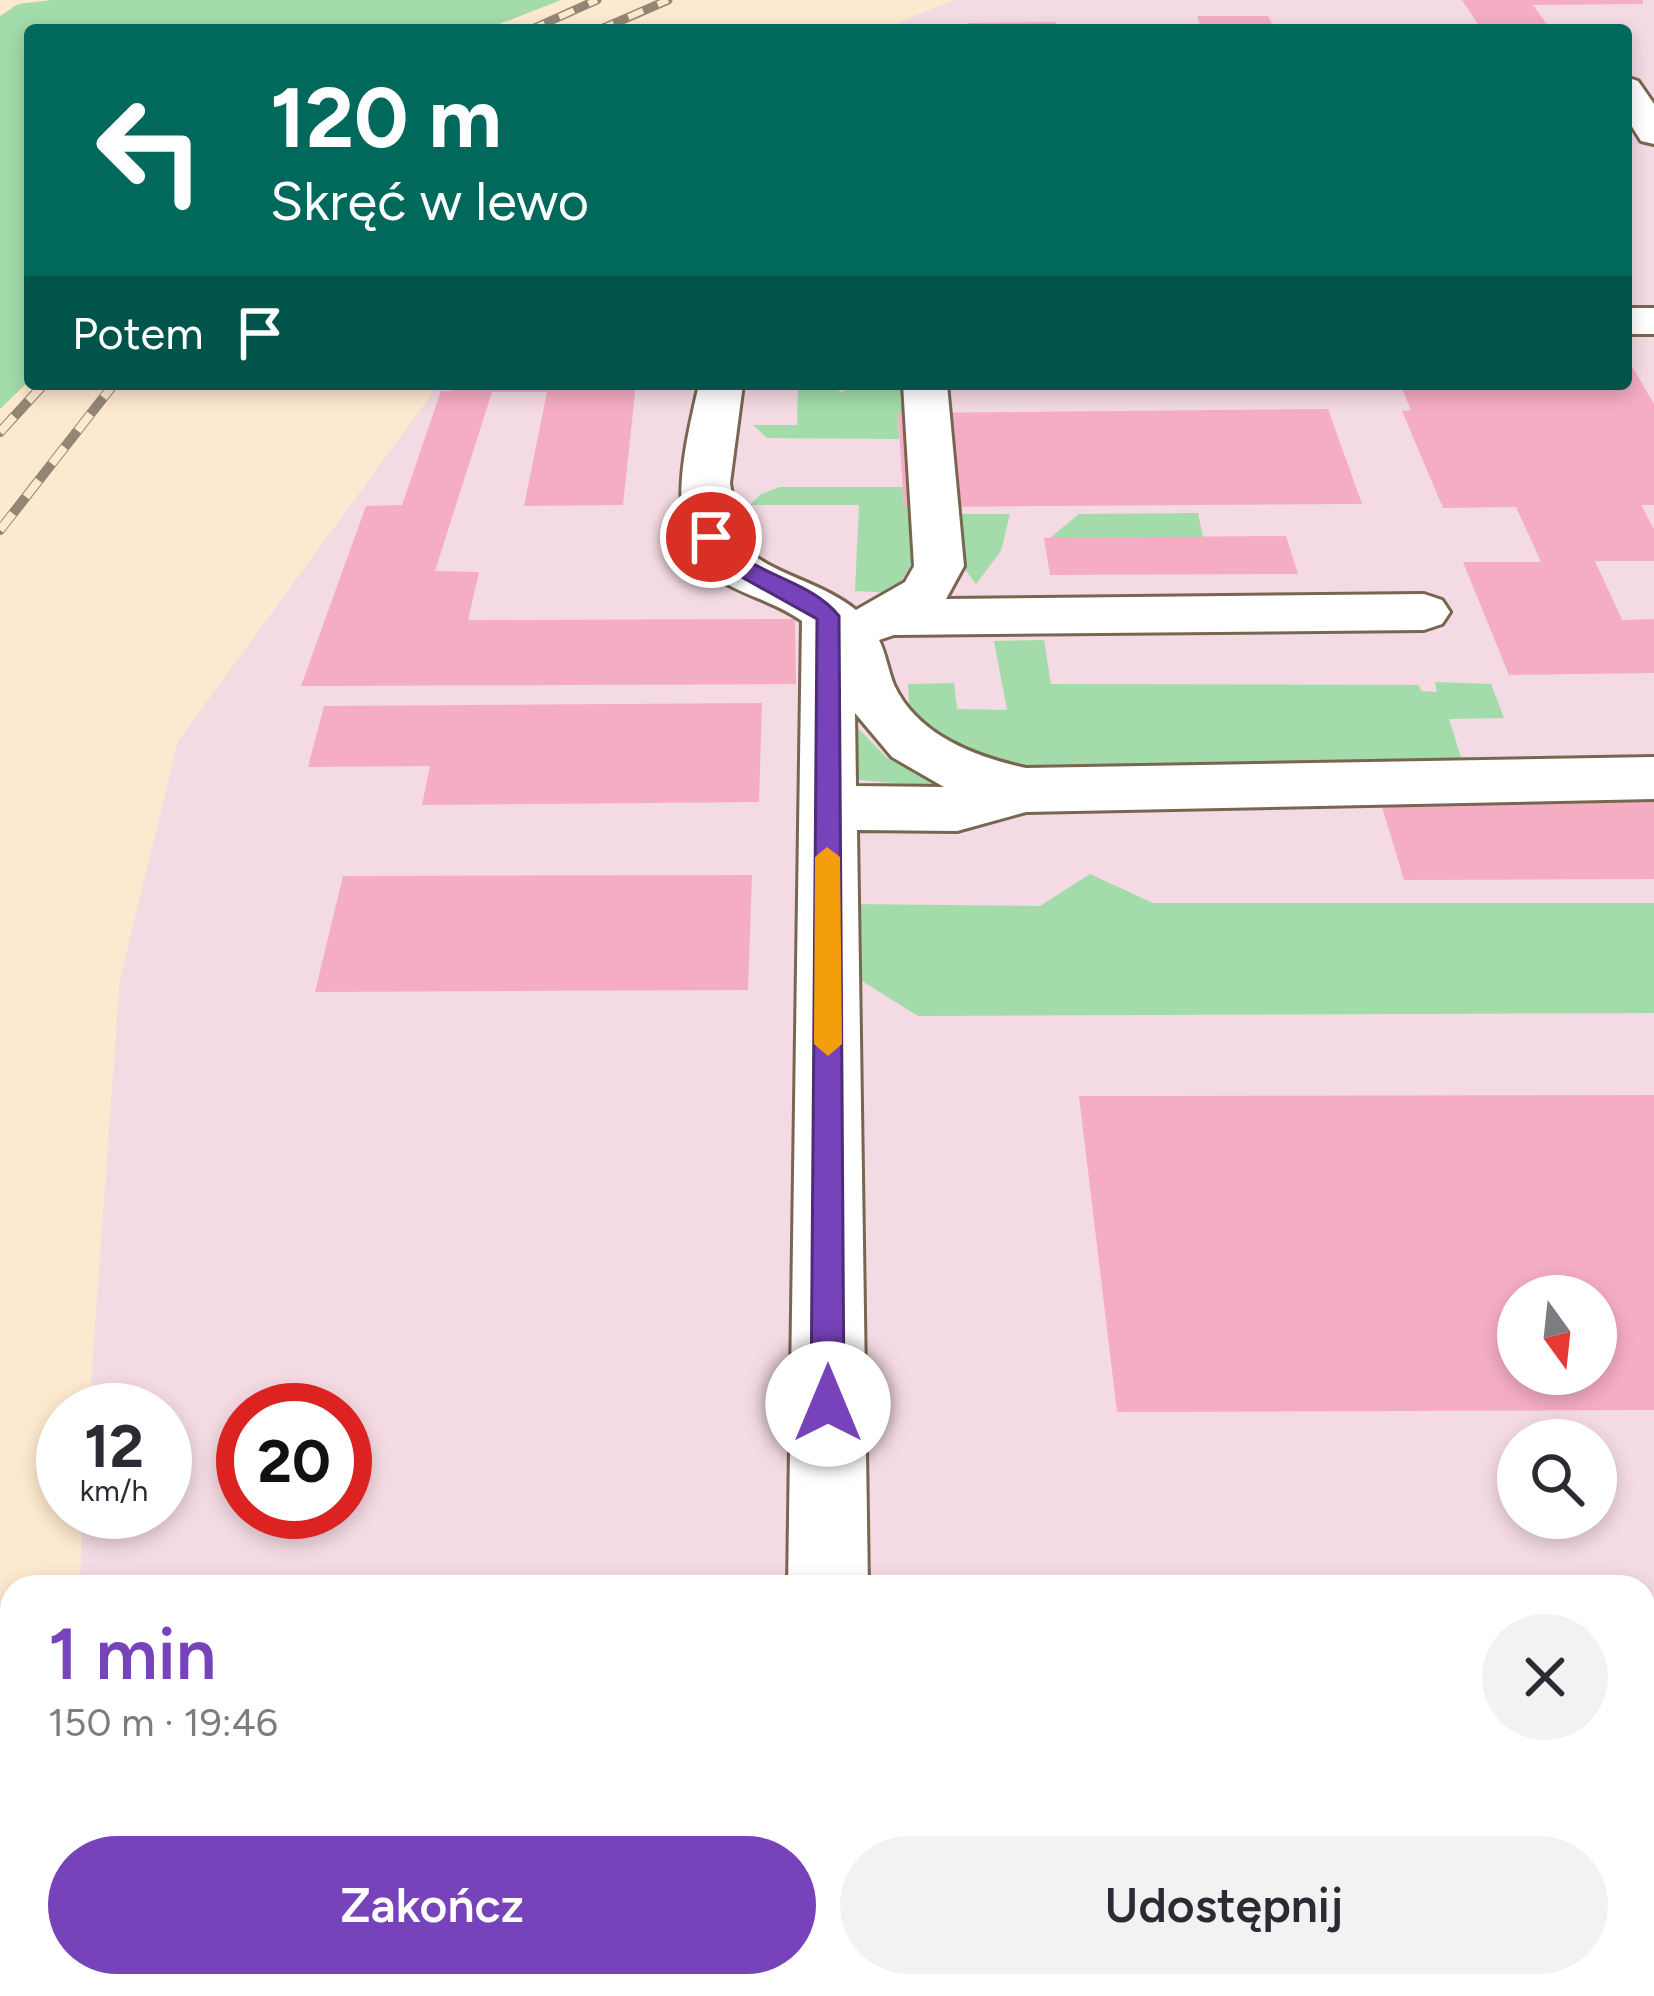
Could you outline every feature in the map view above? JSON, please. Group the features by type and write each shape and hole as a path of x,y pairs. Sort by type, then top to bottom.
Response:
{"lane":[{"path":"1632,98 1654,133"},
{"path":"720,390 710,482 711,537 721,556 854,623 1424,612"},
{"path":"854,623 923,594 939,566 925,390"},
{"path":"854,623 866,683 893,729 925,756 966,777 1026,790 1654,778"},
{"path":"828,1575 827,808 854,623"},
{"path":"827,808 957,809 1026,790"}],"shaded area":[{"path":"954,0 1654,0 1654,1575 80,1575 81,1539 192,1539 192,1383 91,1383 120,979 178,741 435,390 1632,390 1632,24 896,24"}],"green space":[{"path":"52,0 561,0 499,24 24,24 24,386 0,409 0,16 18,4"},
{"path":"798,390 910,390 914,412 898,413 899,439 767,438 753,425 797,425"},
{"path":"780,487 903,487 904,507 919,507 919,549 895,593 855,591 859,505 750,505 761,494"},
{"path":"1198,513 1203,537 1050,538 1079,514"},
{"path":"945,514 1010,514 1001,551 976,584 951,551"},
{"path":"1044,640 1051,684 1419,685 1421,691 1437,692 1435,682 1491,684 1504,718 1449,719 1465,770 1033,773 956,753 910,715 908,684 954,683 957,709 1007,710 994,641"},
{"path":"850,720 886,757 944,788 851,779"},
{"path":"1090,874 1153,903 1654,903 1654,1013 918,1016 846,971 845,904 1040,906"}],"building":[{"path":"1462,0 1643,0 1643,4 1533,5 1547,24 1478,24"},
{"path":"1197,16 1268,16 1272,24 1200,24"},
{"path":"1056,22 1056,24 968,24"},
{"path":"1632,366 1654,404 1654,505 1641,505 1654,529 1654,561 1595,561 1622,620 1654,619 1654,673 1509,675 1463,562 1541,562 1516,507 1443,508 1402,411 1411,410 1403,390 1632,390"},
{"path":"635,390 623,505 524,506 547,392 492,392 435,571 479,572 468,620 795,619 796,684 301,686 366,506 402,505 441,391"},
{"path":"1328,409 1362,504 904,507 898,413"},
{"path":"1286,536 1298,574 1050,575 1044,538"},
{"path":"762,703 759,802 422,805 430,766 308,767 324,706"},
{"path":"1654,799 1654,879 1404,880 1380,800"},
{"path":"752,875 748,990 315,992 343,876"},
{"path":"1654,1095 1654,1410 1117,1412 1079,1096"}],"railway":[{"path":"543,24 597,0"},
{"path":"613,24 668,0"},
{"path":"0,432 38,390"},
{"path":"0,530 109,390"}],"slow traffic":[{"path":"827,857 828,1044"}],"route":[{"path":"711,537 721,556 762,581 803,597 828,616 828,1404"}]}
